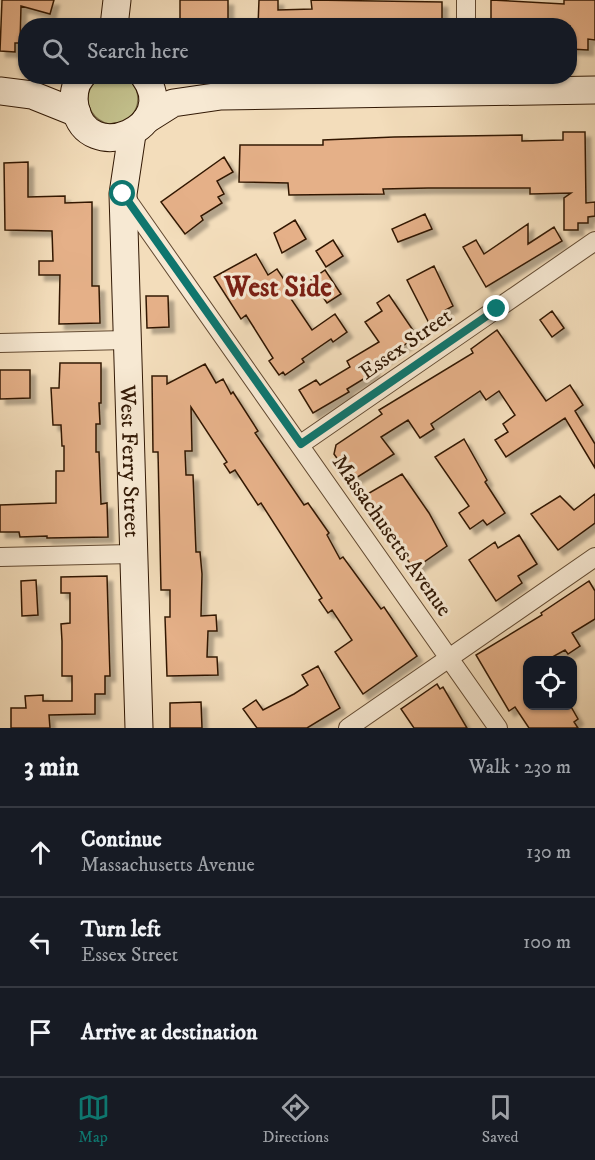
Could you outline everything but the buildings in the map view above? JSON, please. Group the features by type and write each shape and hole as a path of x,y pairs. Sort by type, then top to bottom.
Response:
{"street":[{"path":"466,0 466,18"},
{"path":"9,92 50,84"},
{"path":"9,92 32,95 76,114 74,96 79,84"},
{"name":"West Ferry Street","path":"123,194 139,127 152,96 147,84"},
{"path":"160,84 172,89 221,96"},
{"path":"95,134 115,138 139,127 173,103 221,96 466,84 595,90"},
{"name":"West Ferry Street","path":"76,114 95,134 118,171 123,194 139,728"},
{"name":"Massachusetts Avenue","path":"123,194 301,444 498,728"},
{"name":"Essex Street","path":"301,444 595,241"},
{"path":"0,344 126,340"},
{"path":"0,557 132,554"},
{"path":"348,728 595,556"}],"shaded area":[{"path":"93,84 133,84 138,94 138,104 134,113 127,120 118,124 108,124 99,120 92,113 88,104 88,94"}],"district":[{"name":"West Side","path":"278,286"}],"route":[{"path":"123,194 301,444 497,309"}]}
